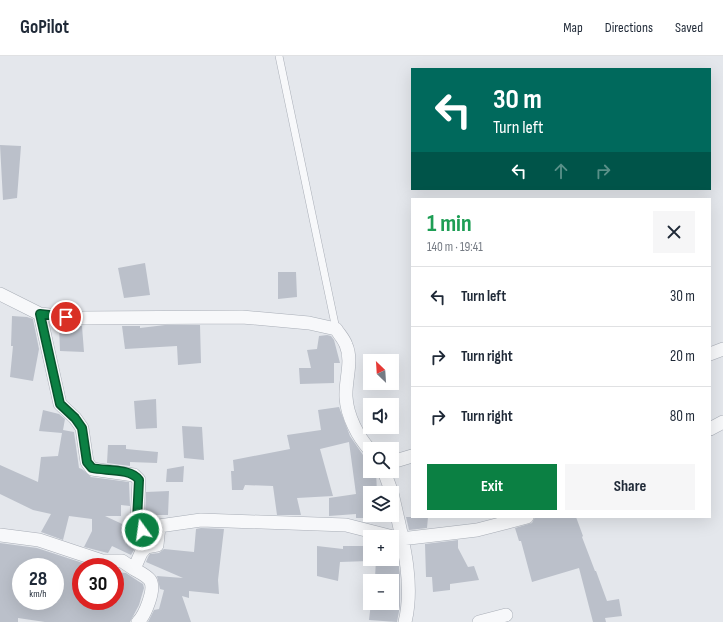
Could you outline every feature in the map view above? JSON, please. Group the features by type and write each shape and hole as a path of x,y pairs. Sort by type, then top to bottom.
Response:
{"street":[{"path":"0,294 40,314 79,318 242,316 308,323 336,329 346,344 349,357 346,398 352,422 363,443"},
{"path":"40,314 60,404 75,418 82,428 87,462 92,468 134,475 139,480 137,520 142,530 146,547 134,569"},
{"path":"711,354 723,348"},
{"path":"711,428 723,422"},
{"path":"399,460 411,456"},
{"path":"146,547 157,545 159,526 201,520 346,524 401,539 477,530 522,518"},
{"path":"398,522 407,571 410,604 405,622"},
{"path":"0,535 39,540 102,561 122,561 150,581 152,587 150,599 138,622"},
{"path":"479,622 506,615"}],"lane":[{"path":"279,56 336,329"}],"building":[{"path":"0,145 21,146 17,198 3,200"},
{"path":"145,263 150,295 124,298 118,268"},
{"path":"278,272 296,272 297,297 278,299"},
{"path":"12,316 33,319 39,349 33,381 10,377 13,346 11,346"},
{"path":"165,325 200,325 201,363 178,365 177,346 125,349 122,326 140,326 140,328"},
{"path":"59,326 82,326 84,352 60,351"},
{"path":"319,336 331,336 334,340 340,363 334,363 334,383 300,384 299,368 311,368 307,350 317,349"},
{"path":"156,399 157,428 136,429 134,401"},
{"path":"339,407 350,436 363,455 363,478 376,478 377,486 363,486 363,518 356,518 356,514 329,516 329,498 356,494 349,442 320,449 333,496 297,498 301,515 277,515 273,486 245,485 243,490 232,490 231,471 234,471 233,460 290,449 287,435 321,430 318,410"},
{"path":"43,410 59,414 65,419 63,430 74,432 79,468 91,477 129,482 130,506 121,505 121,516 105,516 133,529 137,545 131,555 112,546 108,553 84,547 92,531 92,519 69,516 63,540 41,532 51,514 33,510 0,494 0,465 38,482 41,457 58,456 62,433 39,431"},
{"path":"182,426 202,427 204,460 184,458"},
{"path":"108,445 126,445 126,449 158,452 157,463 130,462 130,466 107,463"},
{"path":"184,466 183,482 166,482 167,469"},
{"path":"169,491 168,515 145,515 146,492"},
{"path":"406,517 428,518 427,528 409,530"},
{"path":"534,518 576,518 583,536 582,537 607,601 619,599 622,616 605,618 606,622 593,622 579,568 532,582 521,541 519,541 515,528 532,523"},
{"path":"196,529 224,529 218,580 219,594 189,591 189,598 182,596 191,622 148,622 154,610 159,609 164,590 160,589 157,576 183,578 146,562 148,557 150,554 159,553 164,549 194,552"},
{"path":"458,540 458,548 468,567 474,566 479,580 450,584 450,590 433,592 432,577 426,577 425,544"},
{"path":"0,543 37,548 72,559 72,610 124,610 124,573 143,584 144,588 139,605 130,622 45,622 18,618 18,622 0,622"},
{"path":"317,546 343,549 343,546 363,546 363,561 340,562 338,581 317,576"},
{"path":"376,566 399,566 400,606 397,622 369,620 370,610 399,610 399,574 375,574"}],"route":[{"path":"66,317 40,314 60,404 75,418 82,428 87,462 92,468 125,472 134,475 139,480 137,520 142,530"}]}
